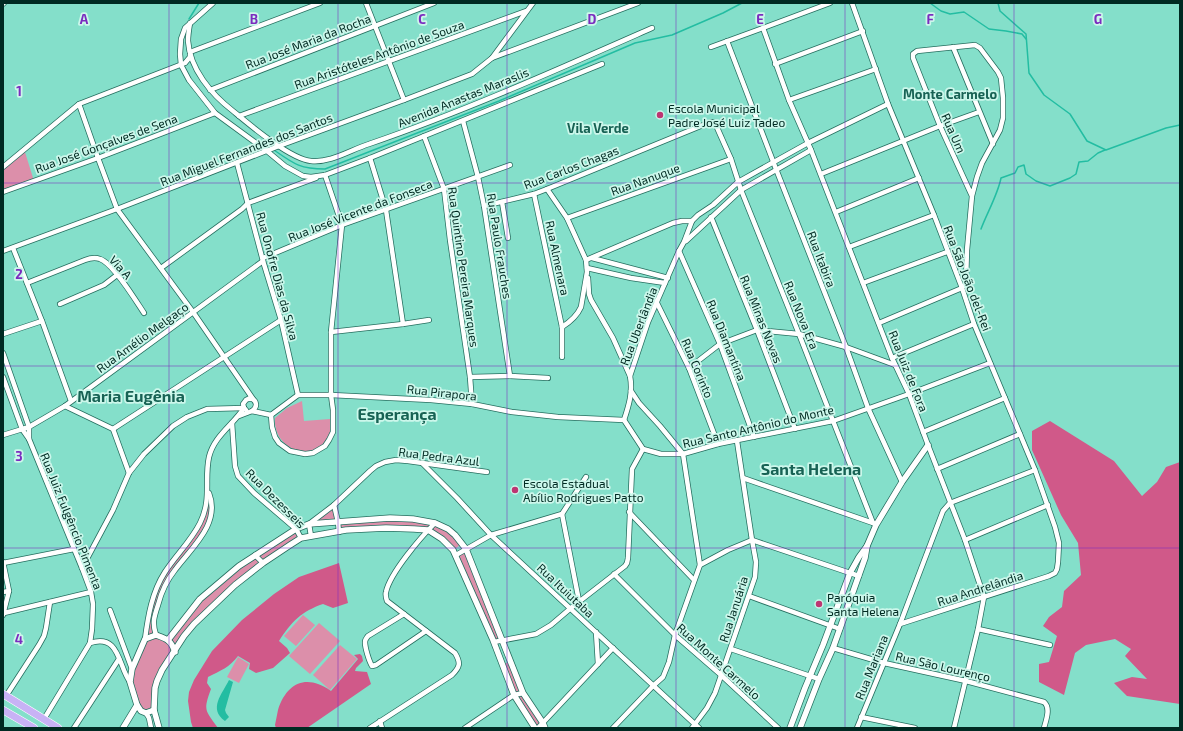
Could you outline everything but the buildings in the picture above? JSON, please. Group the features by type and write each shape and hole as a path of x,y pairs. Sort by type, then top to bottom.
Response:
{"main road":[{"path":"4,695 58,728"},
{"path":"3,710 34,728"}],"street":[{"path":"181,64 181,38 185,28 213,3"},
{"path":"3,167 79,104 185,63 190,57 190,52 320,3"},
{"path":"366,3 404,100"},
{"name":"Rua José Maria da Rocha","path":"210,90 434,3"},
{"path":"492,58 533,3"},
{"path":"492,58 638,3"},
{"path":"711,46 830,3"},
{"name":"Rua São João del-Rei","path":"852,3 888,104 934,215 974,324 1035,470 1048,505 1059,543 1058,562"},
{"name":"Rua Aristóteles Antônio de Souza","path":"239,116 526,11"},
{"name":"Avenida Anastas Maraslis","path":"190,23 188,41 190,52 196,69 210,90 225,105 279,146 302,159 310,161 327,161 366,145 413,129 526,83 652,28"},
{"name":"Rua Juiz de Fora","path":"763,28 789,100 812,150 892,358 909,394 950,503 966,540 984,597 978,629 954,728"},
{"path":"776,64 863,31"},
{"name":"Rua Itabira","path":"727,41 846,347 868,408 902,482"},
{"path":"879,323 962,288 965,284 972,196 982,163 993,144 1000,130 1003,118 1003,85 998,72 980,48 975,45 953,47 993,144"},
{"name":"Rua Um","path":"953,47 917,52 913,54 913,58 940,126 972,196"},
{"name":"Rua Miguel Fernandes dos Santos","path":"3,251 472,74 492,58"},
{"name":"Avenida Anastas Maraslis","path":"181,64 189,80 215,113 267,151 284,166 303,176 311,177 325,175 370,158 602,64"},
{"path":"789,100 876,69"},
{"path":"79,104 117,209 193,312 256,404 264,413"},
{"path":"586,260 673,224 692,221 713,205 738,182 808,143 888,104"},
{"path":"821,174 940,126 979,112"},
{"name":"Rua José Gonçalves de Sena","path":"3,192 98,158 215,113"},
{"name":"Rua Paulo Frauches","path":"463,121 484,206 510,376"},
{"name":"Rua Nova Era","path":"708,123 711,122 716,124 731,159 740,190 874,524"},
{"name":"Rua Carlos Chagas","path":"484,206 534,194 708,123"},
{"name":"Rua Quintino Pereira Marques","path":"424,136 444,189 470,377 472,404"},
{"name":"Rua Uberlândia","path":"684,242 740,190 812,150"},
{"path":"370,158 386,210 403,324"},
{"name":"Rua Nanuque","path":"567,218 731,159"},
{"name":"Rua Onofre Dias da Silva","path":"237,163 281,320 298,395"},
{"name":"Rua José Vicente da Fonseca","path":"263,259 342,225 510,165"},
{"path":"161,268 242,209 248,203 325,175 342,225 331,332 331,395 333,432 330,440 325,446 313,453 305,454 290,451 279,443 275,437 272,427 272,415"},
{"path":"836,212 919,178"},
{"path":"547,189 567,218 586,260 589,294 591,300 613,338 630,376"},
{"name":"Rua Almenara","path":"534,194 562,327 562,357"},
{"path":"502,202 508,238"},
{"path":"849,247 934,215"},
{"name":"Rua Minas Novas","path":"711,217 757,330 794,429"},
{"name":"Rua Uberlândia","path":"624,420 629,405 631,391 630,376 648,322 692,221"},
{"path":"13,248 42,321 71,402"},
{"name":"Rua Diamantina","path":"678,251 720,344 754,437"},
{"path":"863,283 947,252"},
{"name":"Via A","path":"27,283 92,258 100,259 103,260 117,275 144,313"},
{"path":"591,258 668,278"},
{"name":"Rua Amélio Melgaço","path":"3,435 29,427 71,402 263,259"},
{"path":"562,327 571,322 579,312 587,270"},
{"path":"587,270 665,283"},
{"path":"60,304 104,285 117,275"},
{"name":"Rua Corinto","path":"656,301 689,368 718,444"},
{"path":"113,429 281,320"},
{"path":"331,332 429,320"},
{"path":"3,334 42,321"},
{"path":"892,358 974,324"},
{"path":"689,368 720,344 757,330 799,334 846,347 895,365"},
{"name":"Rua Juiz Fulgêncio Pimenta","path":"3,354 29,427 29,439"},
{"name":"Rua Santo Antônio do Monte","path":"643,449 661,454 683,454 718,444 833,421 990,363"},
{"path":"470,377 510,376 548,378"},
{"name":"Rua Juiz Fulgêncio Pimenta","path":"3,377 22,429 29,439 91,592 93,604 90,642"},
{"path":"130,682 132,669 145,639 150,606 160,581 190,539 200,523 204,513 208,499 207,473 209,457 213,446 244,408 243,404 247,390"},
{"path":"613,728 663,677 669,662 675,635 700,565 683,454 639,403 631,391"},
{"path":"82,568 113,510 129,473 144,454 173,426 187,417 207,410 244,408 251,411 272,415 298,395"},
{"name":"Rua Pirapora","path":"298,395 405,398 472,404 512,412 558,417 624,420"},
{"path":"923,432 1005,398"},
{"path":"234,409 245,400 253,399"},
{"path":"239,416 251,411 255,408 256,404"},
{"path":"65,406 113,429 129,473"},
{"path":"494,642 536,634 550,625 628,563 632,469 643,449 624,420"},
{"name":"Rua Dezesseis","path":"232,423 235,466 238,476 254,494 296,528 301,538"},
{"path":"937,469 1020,434"},
{"name":"Rua Januária","path":"695,727 715,693 755,577 756,562 738,441"},
{"path":"800,728 833,648 865,558 874,524 928,445"},
{"name":"Rua Pedra Azul","path":"309,524 334,505 370,470 385,462 396,460 487,472"},
{"name":"Rua Ituiutaba","path":"422,463 491,535 571,608 695,727"},
{"path":"950,503 1035,470"},
{"path":"456,555 491,535 562,514 586,477"},
{"path":"743,478 874,524"},
{"path":"156,635 153,625 163,590 174,571 205,531 209,522 212,513 212,500 208,492"},
{"name":"Rua Mariana","path":"857,728 900,624 940,518 950,503"},
{"path":"334,505 339,532"},
{"path":"966,540 1048,505"},
{"path":"629,512 694,580"},
{"path":"562,514 579,601"},
{"path":"168,640 200,599 255,554 296,528 309,524 390,518 413,519 436,523 448,529 455,535 466,549 523,693 544,725"},
{"path":"370,728 452,675 459,666 458,658 455,653 388,601 386,593 391,579 407,556 428,530 436,523"},
{"path":"309,524 311,536"},
{"path":"159,728 154,710 155,688 162,670 184,636 194,624 235,585 263,563 301,538 311,536 386,528 428,530 442,539 456,555 494,642 514,695 537,728 544,725 613,648"},
{"path":"700,565 728,550 752,540 859,576"},
{"path":"790,728 850,573 867,546"},
{"path":"74,549 3,562 9,591 3,614 91,592"},
{"path":"255,554 263,563"},
{"name":"Rua Andrelândia","path":"900,624 1049,576 1055,573 1058,562"},
{"name":"Rua Monte Carmelo","path":"614,574 675,635 721,674 778,728"},
{"path":"3,592 9,591"},
{"path":"749,596 840,628"},
{"path":"4,695 44,636 50,602"},
{"path":"110,610 132,669"},
{"path":"404,614 366,638 365,643 371,665 376,665 426,631"},
{"path":"978,629 1050,645"},
{"path":"596,632 598,664"},
{"path":"145,639 156,635 168,640 173,645 175,652"},
{"path":"44,719 90,642 94,641 109,643 114,648 130,682 136,705 141,711 146,713 149,718 151,728"},
{"name":"Rua São Lourenço","path":"833,648 884,663 966,681 1044,702 1048,709 1044,728"},
{"path":"731,649 819,679"},
{"path":"74,728 119,658"},
{"path":"465,728 514,695 523,693"},
{"path":"123,728 136,705"},
{"path":"146,713 154,710"},
{"path":"861,717 915,728"},
{"path":"380,721 382,728"}],"shaded area":[{"path":"24,149 34,181 3,192 3,167"},
{"path":"302,401 304,421 330,419 331,422 331,430 328,439 320,447 303,451 296,450 288,446 278,434 275,427 275,418 287,408"},
{"path":"1050,421 1114,461 1142,496 1157,482 1166,467 1180,462 1180,704 1127,696 1114,683 1132,677 1147,679 1125,656 1131,649 1115,639 1086,645 1075,653 1064,695 1039,682 1039,664 1049,662 1057,636 1043,626 1049,617 1062,607 1064,591 1081,575 1078,543 1061,515 1032,450 1032,431"},
{"path":"208,499 212,507 205,531 174,571 155,614 156,635 168,640 200,599 224,579 296,529 301,538 263,563 194,624 157,681 154,710 141,711 130,682 145,639 150,606 160,581 200,523"},
{"path":"334,505 338,522 309,524"},
{"path":"413,519 448,529 462,544 453,550 428,530 414,529 339,532 338,522"},
{"path":"466,549 502,640 494,642 456,555"},
{"path":"339,563 348,603 333,608 323,604 309,610 298,618 288,628 279,641 290,653 273,668 256,673 249,669 250,663 238,656 221,671 208,677 207,683 211,689 206,706 208,714 218,728 193,728 188,701 189,692 194,680 212,651 242,620 274,594 299,577"},
{"path":"303,615 315,625 296,646 284,636"},
{"path":"319,623 340,641 310,674 289,656"},
{"path":"340,645 357,659 330,690 313,675"},
{"path":"360,654 363,661 355,671 367,672 371,684 307,728 276,728 275,725 278,710 282,700 292,687 306,682 314,683 331,691 358,659 354,655"},
{"path":"238,657 249,664 239,683 227,677"},
{"path":"511,662 523,693 543,723 538,728 514,695 503,664"},
{"path":"229,680 233,682 225,710 229,717 225,721 217,712 217,706 220,696"}],"waterway":[{"path":"189,19 199,3"},
{"path":"274,150 303,167 325,169 499,101 635,43 672,35 742,3"},
{"path":"930,3 941,11 950,14 964,12 989,29 1022,34 1026,39"},
{"path":"998,3 1000,11 1026,34 1029,73 1044,95 1070,114 1087,141 1106,150 1166,128 1180,125"},
{"path":"981,229 995,197 1001,178 1015,173 1018,167 1024,165 1026,174 1036,181 1050,186 1070,178 1076,174 1079,162 1088,161 1098,153 1105,150"}],"place":[{"name":"Escola Municipal Padre José Luiz Tadeo","path":"660,115"},
{"name":"Escola Estadual Abílio Rodrigues Patto","path":"515,490"},
{"name":"Paróquia Santa Helena","path":"819,604"}],"district":[{"name":"Monte Carmelo","path":"950,94"},
{"name":"Vila Verde","path":"598,128"},
{"name":"Maria Eugênia","path":"131,395"},
{"name":"Esperança","path":"397,413"},
{"name":"Santa Helena","path":"811,468"}]}
